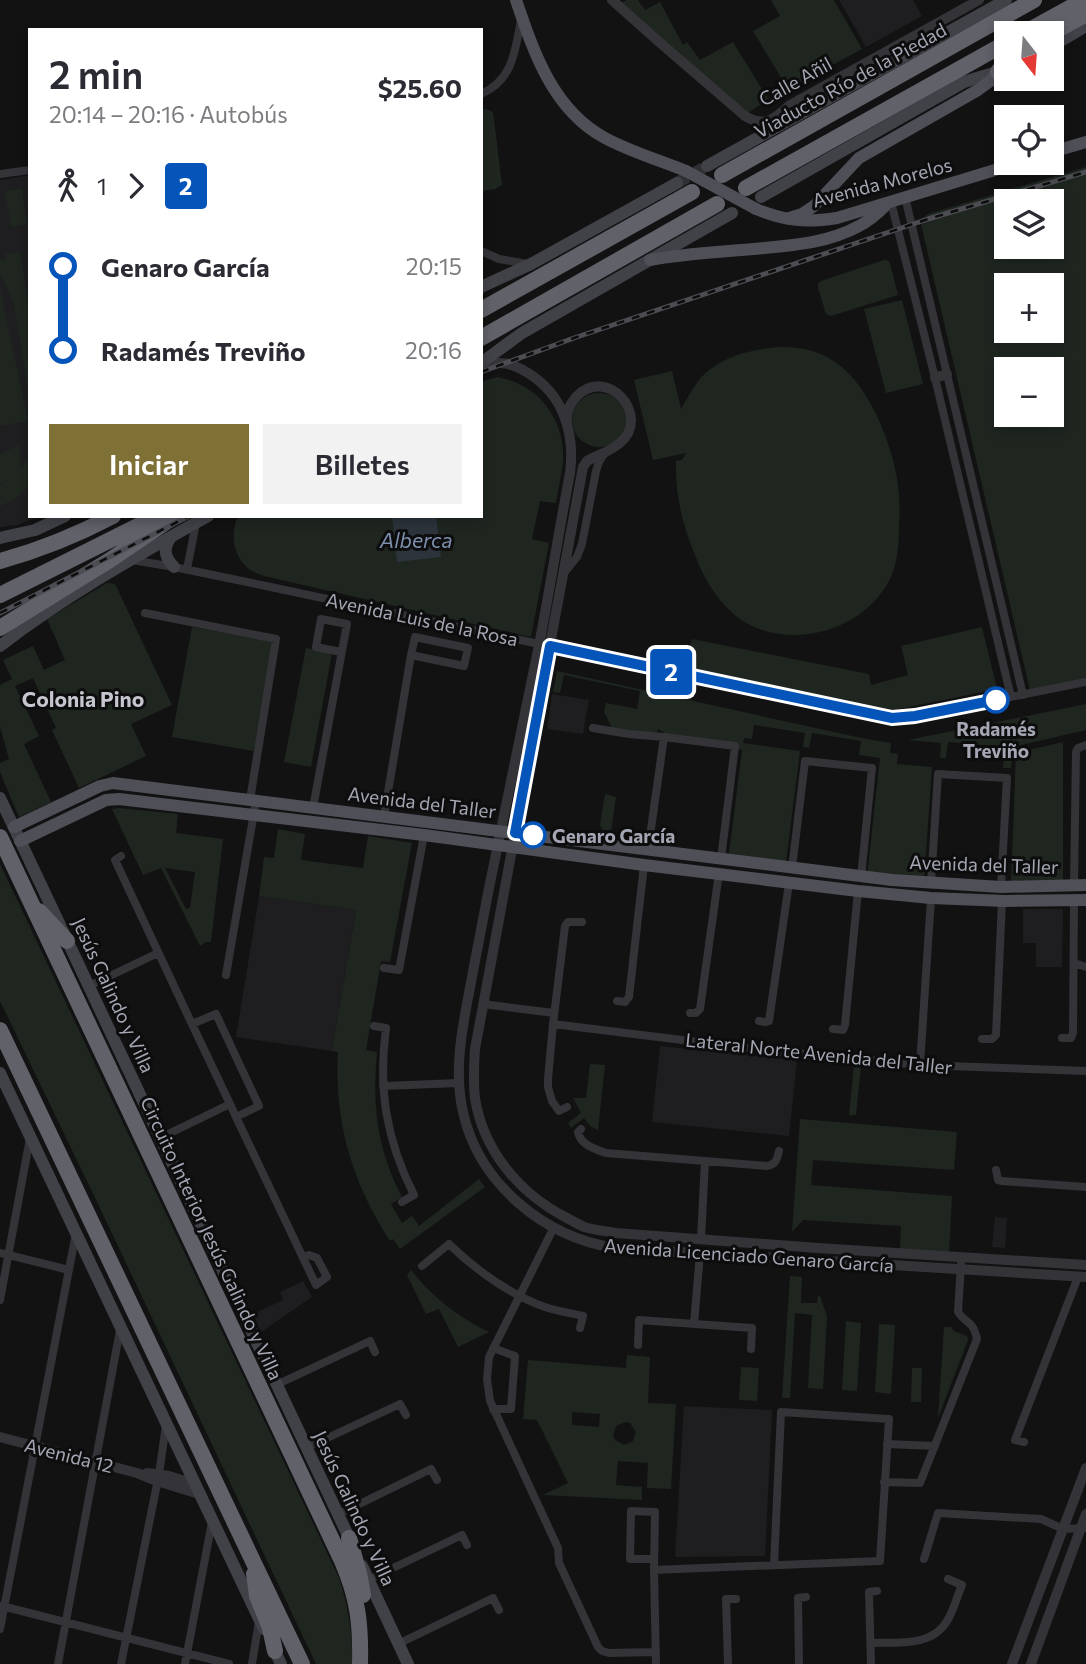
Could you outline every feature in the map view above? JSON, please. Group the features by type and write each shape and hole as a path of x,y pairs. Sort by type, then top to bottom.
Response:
{"highway":[{"name":"Viaducto Río de la Piedad","path":"722,175 1034,0"},
{"path":"1046,21 1084,0"},
{"path":"1064,26 1086,14"},
{"path":"746,188 994,50"},
{"path":"483,309 692,192"},
{"path":"483,337 717,205"},
{"path":"82,533 90,518"},
{"path":"0,561 82,533 109,518"},
{"path":"0,594 154,518"},
{"path":"0,628 172,518"},
{"path":"0,551 22,547 69,531 82,533"},
{"path":"78,580 128,560"},
{"name":"Circuito Interior Jesús Galindo y Villa","path":"0,837 342,1561 359,1615 360,1664"},
{"path":"28,899 67,941"},
{"path":"0,1030 302,1664"},
{"path":"349,1538 363,1591 361,1639"},
{"path":"253,1561 257,1596 278,1657"}],"main road":[{"path":"516,0 547,79 569,110 587,126 607,139 759,203 964,82 994,71"},
{"name":"Viaducto Río de la Piedad","path":"708,166 1006,0"},
{"path":"1064,39 1086,26"},
{"path":"785,219 802,214 814,206 849,166 864,154 978,90 994,76"},
{"path":"1064,148 1086,142"},
{"name":"Avenida Morelos","path":"759,203 785,219 809,222 850,214 994,170"},
{"path":"483,287 531,264 677,183"},
{"path":"650,260 816,242 860,226 891,202"},
{"path":"483,363 523,333 732,213"},
{"path":"0,538 35,530 61,518"},
{"path":"0,646 128,560 205,518"},
{"path":"172,537 166,545 165,553 168,561 180,568"},
{"name":"Avenida del Taller","path":"14,827 107,783 862,877 1001,887 1080,885"},
{"name":"Jesús Galindo y Villa","path":"0,798 408,1664"},
{"name":"Avenida del Taller","path":"20,841 113,799 498,844 858,891 1003,901 1080,900"},
{"path":"349,826 350,812"},
{"path":"748,877 750,863"},
{"path":"0,1074 278,1657"}],"street":[{"name":"Calle Añil","path":"612,0 745,116 763,122 778,116 790,105 979,0"},
{"path":"483,93 497,85 506,74 515,55 521,17"},
{"path":"0,174 28,170"},
{"path":"905,197 1023,695"},
{"path":"891,202 1010,697"},
{"path":"483,252 499,259 531,264"},
{"name":"Avenida Licenciado Genaro García","path":"483,364 512,364 547,387 564,414 572,450 513,846 474,1049 473,1082 480,1118 502,1165 527,1192 545,1206 584,1227 616,1233 701,1238 1015,1267 1082,1277"},
{"path":"935,377 947,374"},
{"name":"Avenida Licenciado Genaro García","path":"567,424 571,403 587,388 608,388 626,402 631,414 629,428 622,442 587,461 583,467 563,576 500,831 459,1046 458,1083 463,1115 470,1135 490,1173 514,1200 554,1227 595,1245 755,1256 961,1263"},
{"path":"180,568 196,523"},
{"name":"Avenida Luis de la Rosa","path":"128,560 180,568 892,718 915,716 1086,682"},
{"path":"145,613 276,639 253,800 254,816 226,975"},
{"path":"313,808 347,624 321,619 316,648 341,652"},
{"path":"384,816 411,655 415,637 468,648 464,666 411,655"},
{"path":"593,729 735,746 721,859"},
{"path":"648,850 664,737"},
{"path":"1080,885 1077,750 1086,745"},
{"path":"792,868 805,761 872,768 862,877"},
{"path":"1076,774 1086,772"},
{"path":"931,883 938,774 1007,778 1001,887"},
{"path":"384,968 399,970 424,835"},
{"path":"121,856 115,860 303,1257"},
{"path":"617,1001 625,1002 629,998 644,865"},
{"path":"690,1013 696,1013 700,1009 719,873"},
{"path":"760,1021 769,1020 789,883"},
{"path":"833,1030 843,1030 845,1025 858,891"},
{"path":"920,1065 931,898"},
{"path":"1062,1038 1072,1036 1074,963 1080,900"},
{"path":"982,1039 992,1039 996,1035 1003,901"},
{"path":"567,1107 562,1111 558,1110 548,1087 553,1024 565,926 568,922 582,922"},
{"path":"89,986 158,953"},
{"path":"1074,963 1086,967"},
{"path":"483,1004 554,1013"},
{"path":"192,1024 216,1014 259,1106 236,1117"},
{"name":"Lateral Norte Avenida del Taller","path":"553,1024 764,1050 920,1065 1086,1071"},
{"path":"374,1026 386,1028 383,1086 386,1114 394,1148 414,1195 402,1202"},
{"path":"459,1046 474,1049"},
{"path":"383,1086 458,1083"},
{"path":"160,1138 230,1104"},
{"path":"581,1129 578,1134 585,1143 606,1153 767,1166 775,1163 779,1151"},
{"path":"0,1300 4,1254 30,1136"},
{"path":"701,1238 705,1161"},
{"path":"490,1173 502,1165"},
{"path":"996,1170 998,1180 1002,1181 1086,1187"},
{"path":"554,1227 493,1348 487,1372 489,1394 493,1409 558,1548 557,1560 596,1642 602,1651 656,1652"},
{"path":"0,1629 2,1606 75,1233"},
{"path":"615,1248 616,1233"},
{"path":"755,1256 757,1243"},
{"path":"422,1266 449,1244 477,1269 519,1295 548,1308 583,1315 580,1328"},
{"path":"694,1324 700,1253"},
{"path":"4,1254 69,1270"},
{"path":"884,1482 920,1483 977,1339 972,1324 962,1318 958,1311 961,1263"},
{"name":"Avenida Licenciado Genaro García","path":"1015,1267 1086,1265"},
{"path":"1024,1442 1016,1440 1082,1277"},
{"path":"638,1345 639,1321 752,1328 751,1349"},
{"path":"58,1664 121,1328"},
{"path":"276,1385 370,1341 375,1352"},
{"path":"493,1348 515,1356 511,1409 493,1409"},
{"path":"306,1448 400,1404 406,1415"},
{"path":"654,1570 880,1561 889,1419 781,1412 774,1565"},
{"path":"121,1664 166,1425"},
{"name":"Avenida 12","path":"0,1437 197,1489"},
{"path":"887,1444 935,1446"},
{"path":"1013,1664 1086,1468"},
{"path":"337,1515 431,1469 437,1480"},
{"path":"654,1559 631,1559 631,1511 655,1512 656,1664"},
{"path":"925,1559 938,1513 1041,1519 1063,1529 1084,1528"},
{"path":"1031,1664 1084,1528 1086,1514"},
{"path":"185,1664 212,1521"},
{"path":"368,1580 462,1535 467,1545"},
{"path":"870,1643 918,1641 940,1630 949,1617 962,1584 948,1579"},
{"path":"871,1664 869,1592 877,1591"},
{"path":"799,1664 798,1598 807,1597"},
{"path":"398,1644 493,1598 499,1610"},
{"path":"728,1664 726,1599 736,1599"},
{"path":"2,1606 229,1664"},
{"path":"252,1664 259,1621"}],"shaded area":[{"path":"638,0 645,10 660,2 683,45 687,42 700,60 733,42 768,99 748,113 620,3"},
{"path":"771,0 834,0 862,49 788,89 753,31 780,16"},
{"path":"839,0 913,0 922,16 866,47"},
{"path":"483,110 493,112 502,185 483,191"},
{"path":"1086,167 1086,679 1030,690 922,219 928,214 994,194 994,259 1064,259 1064,189 1012,189"},
{"path":"28,175 28,518 36,518 17,525 0,527 0,180"},
{"path":"22,189 27,224 11,227 5,191"},
{"path":"20,252 28,301 28,390 14,305 0,276 0,259 6,262 5,254"},
{"path":"884,260 890,263 898,295 831,316 826,314 818,288 821,281"},
{"path":"0,289 28,421 0,426"},
{"path":"902,300 923,384 886,393 864,309"},
{"path":"780,347 813,351 827,357 850,375 860,387 888,442 899,496 896,560 882,592 867,608 848,621 805,635 760,629 732,613 713,590 695,555 680,509 676,461 682,460 686,453 653,460 634,380 672,371 681,409 699,380 716,365 747,352"},
{"path":"497,377 520,384 532,392 554,417 561,438 562,465 556,503 540,501 532,539 549,543 531,637 264,576 251,570 239,558 234,544 237,518 483,518 483,381"},
{"path":"599,393 618,401 626,420 618,439 599,447 580,439 572,420 580,401"},
{"path":"20,444 21,468 28,457 28,486 15,499 0,506 0,485 4,483 0,483 0,454"},
{"path":"107,583 115,584 172,705 131,724 146,756 79,788 52,730 56,728 33,678 15,686 39,736 24,744 51,802 19,817 0,772 0,763 9,759 0,727 0,685 12,679 3,660 33,646 44,670 65,660 47,619"},
{"path":"192,627 272,641 254,751 172,737"},
{"path":"982,627 997,689 894,710 684,668 692,639 869,674 871,685 908,675 901,646"},
{"path":"306,648 332,653 311,767 284,762"},
{"path":"557,671 891,743 890,753 898,754 897,764 932,767 924,882 867,877 880,758 859,755 861,741 812,733 809,748 803,747 805,733 754,725 752,739 744,738 743,743 800,751 785,870 728,862 742,750 672,741 673,738 658,729 657,732 615,734 604,712 606,703 637,709 640,691 564,675 560,693 553,692"},
{"path":"552,694 589,700 583,734 547,729"},
{"path":"1086,704 1086,730 1013,747 1011,768 1003,768 1005,747 948,742 946,758 940,758 941,743 908,740"},
{"path":"1063,742 1063,885 1011,883 1016,753"},
{"path":"605,794 616,797 611,831 603,830 600,825"},
{"path":"112,809 178,814 176,833 223,839 211,942 200,946 161,868 143,875","holes":["165,868 195,872 190,908 186,909"]},
{"path":"278,829 305,834 301,860 363,868 368,836 412,843 390,962 381,961 366,1050 377,1052 375,1091 378,1127 387,1162 402,1197 391,1204 402,1223 412,1216 419,1226 479,1179 485,1187 400,1249 393,1239 390,1241 377,1219 348,1151 339,1103 338,1052 332,1051 356,910 259,896 264,857 274,858"},
{"path":"0,864 339,1578 349,1620 352,1664 316,1664 0,1001"},
{"path":"259,896 356,910 332,1051 236,1037"},
{"path":"1023,909 1063,909 1062,967 1036,967 1036,943 1023,943"},
{"path":"660,1046 797,1060 789,1136 652,1122"},
{"path":"590,1064 605,1065 598,1130 590,1126 584,1118 571,1128 568,1123 581,1113 573,1098 586,1098"},
{"path":"854,1065 861,1066 856,1115 849,1115"},
{"path":"800,1119 957,1132 954,1170 813,1160 811,1185 952,1196 949,1253 900,1251 901,1226 803,1220 792,1232"},
{"path":"995,1217 1007,1218 1005,1248 992,1247"},
{"path":"411,1270 446,1306 489,1332 458,1347 439,1309 426,1314 407,1275"},
{"path":"790,1276 802,1277 801,1303 817,1303 820,1296 827,1316 823,1389 808,1388 812,1315 795,1313 790,1398 782,1398"},
{"path":"303,1281 312,1297 261,1332 253,1314 283,1300 280,1292"},
{"path":"846,1321 861,1323 857,1391 842,1390"},
{"path":"879,1324 895,1325 891,1394 875,1392"},
{"path":"944,1327 951,1327 967,1336 968,1340 938,1418"},
{"path":"627,1355 650,1357 648,1403 676,1404 671,1489 647,1488 648,1463 618,1461 616,1485 642,1487 642,1500 543,1495 568,1483 537,1420 523,1419 528,1360 626,1368","holes":["572,1412 600,1414 599,1427 572,1425","630,1423 636,1432 633,1441 624,1445 615,1440 613,1435 616,1426"]},
{"path":"741,1367 759,1368 757,1401 739,1400"},
{"path":"912,1368 922,1368 921,1402 911,1402"},
{"path":"684,1406 772,1410 765,1556 675,1557"}],"water":[{"name":"Alberca","path":"392,518 436,518 441,557 397,562"}],"tunnel":[{"path":"677,183 707,166"}],"railway":[{"path":"483,371 928,219 1086,172"},
{"path":"0,613 185,518"}],"bus line":[{"name":"2","path":"533,835 515,833 550,646 892,718 996,700"}],"place":[{"name":"Radamés Treviño","path":"996,700"},
{"name":"Genaro García","path":"533,835"}],"district":[{"name":"Colonia Pino","path":"83,698"}]}
